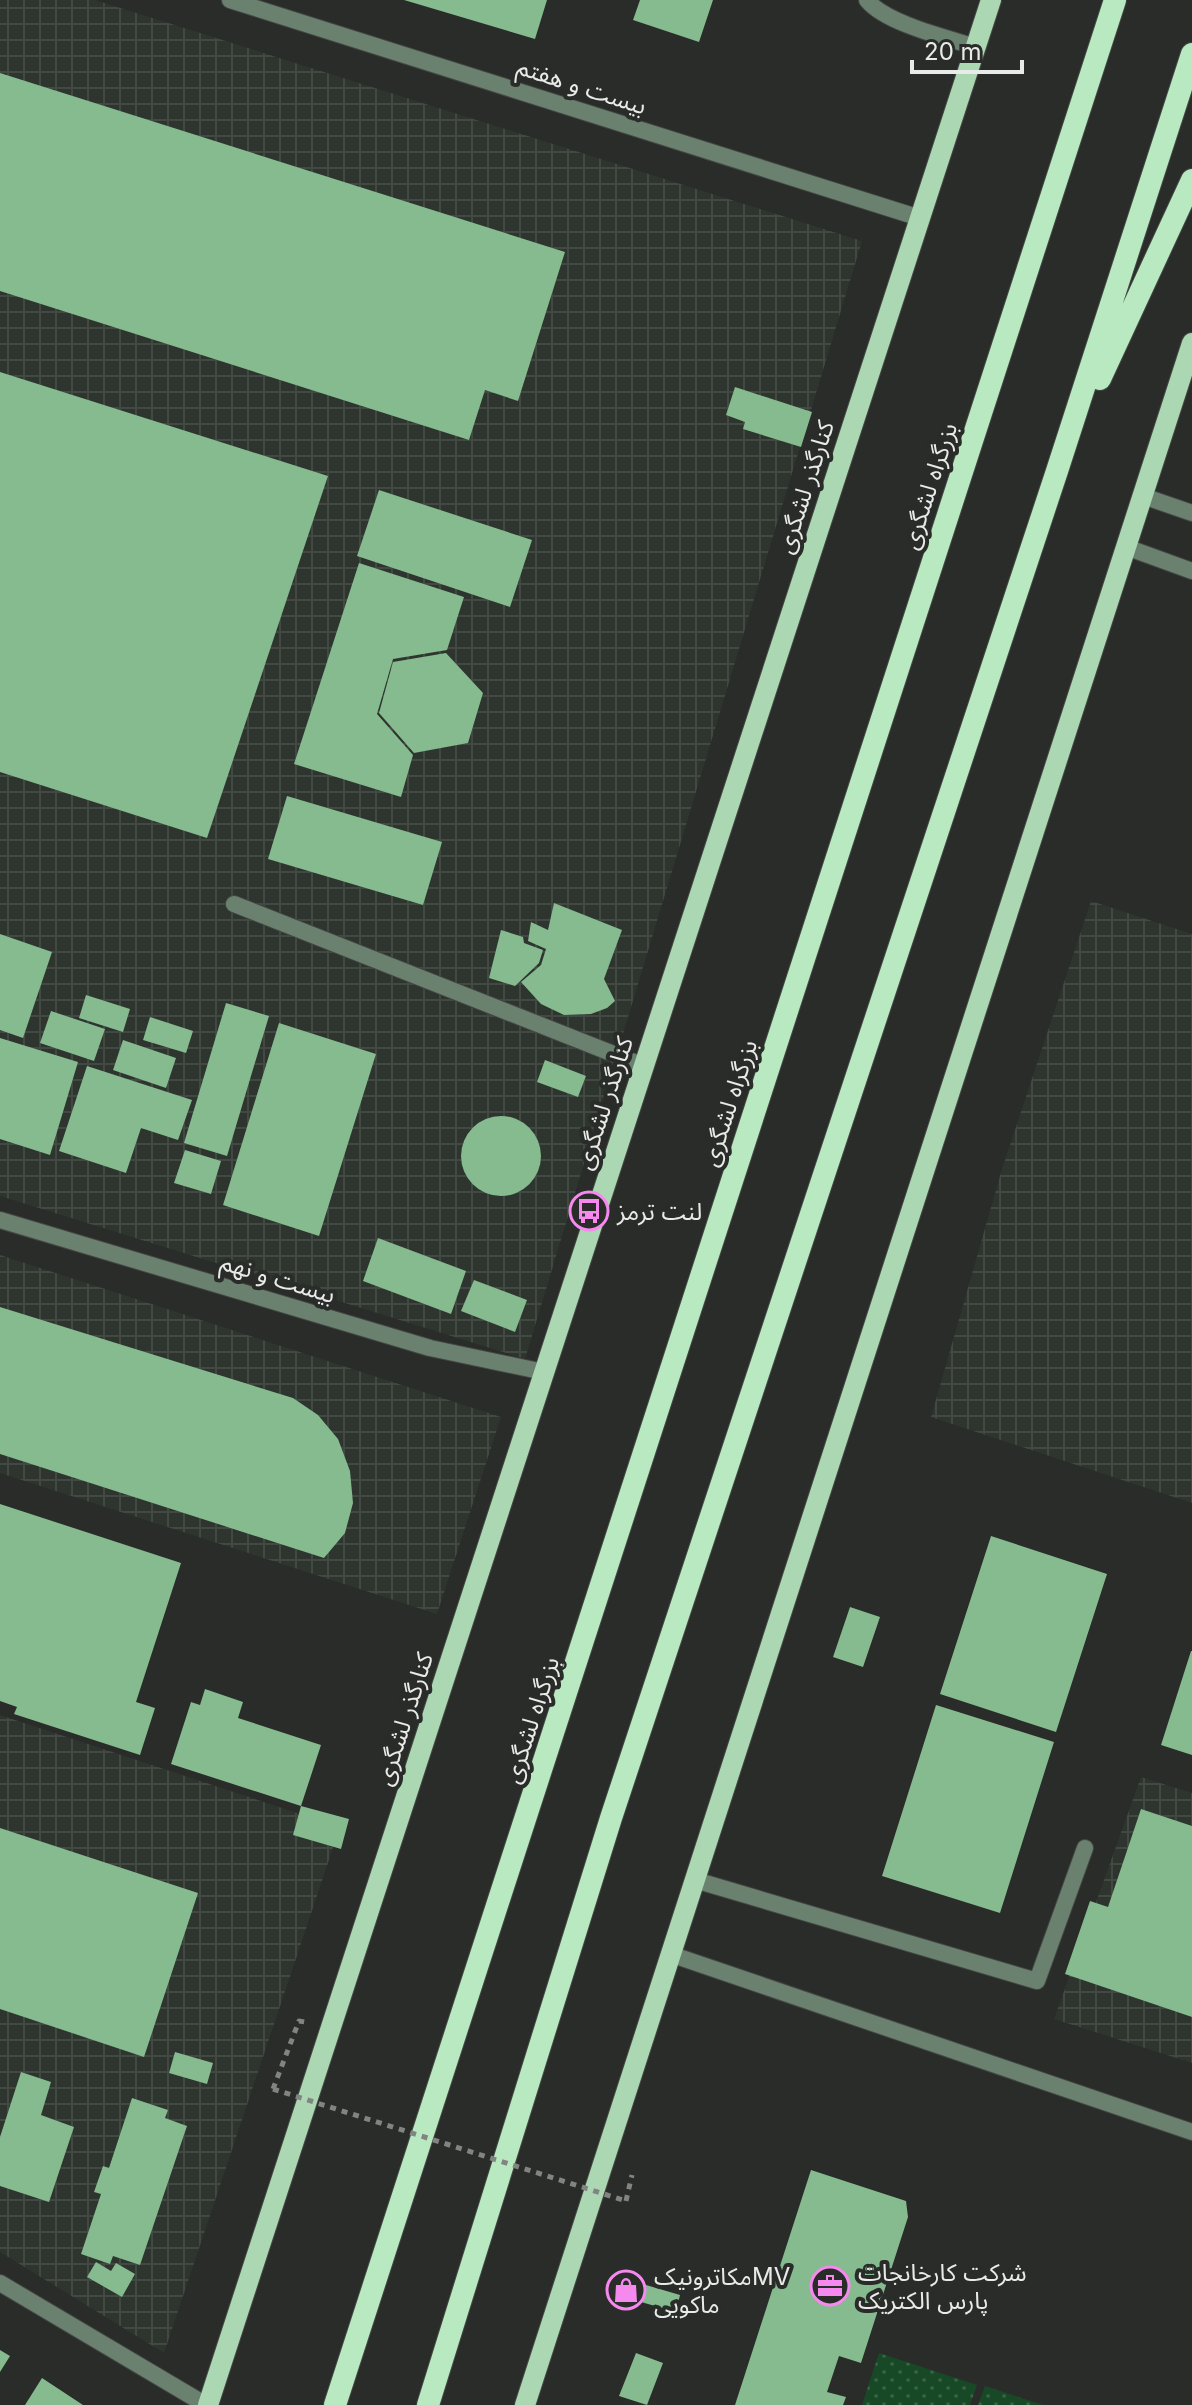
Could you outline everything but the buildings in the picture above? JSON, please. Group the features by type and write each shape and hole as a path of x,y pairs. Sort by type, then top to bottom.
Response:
{"highway":[{"name":"بزرگراه لشگری","path":"335,2405 1115,0"},
{"path":"428,2405 611,1818 1192,54"},
{"path":"1057,471 1192,180"}],"main road":[{"name":"کنارگذر لشگری","path":"207,2405 991,0"},
{"path":"525,2405 1192,343"}],"street":[{"name":"بیست و هفتم","path":"230,0 920,218"},
{"path":"867,0 872,7 917,29 976,47"},
{"path":"1143,496 1192,513"},
{"path":"1126,547 1192,571"},
{"path":"234,904 644,1066"},
{"name":"بیست و نهم","path":"0,1220 430,1348 544,1372"},
{"path":"695,1880 1037,1981 1085,1848"},
{"path":"670,1954 1192,2132"},
{"path":"0,2283 207,2405"}],"path":[{"path":"299,2021 273,2089 626,2201"}],"shaded area":[{"path":"0,0 95,0 862,241 525,1359 0,1196"},
{"path":"1091,901 1192,934 1192,1503 931,1417 1002,1169"},
{"path":"0,1255 501,1417 437,1614 0,1473"},
{"path":"0,1715 340,1827 164,2353 0,2252"},
{"path":"1141,1777 1192,1793 1192,2063 1054,2019"}],"green space":[{"path":"879,2353 977,2385 970,2405 862,2405"},
{"path":"985,2386 1043,2405 978,2405"}],"place":[{"name":"لنت ترمز","path":"589,1211"},
{"name":"شرکت کارخانجات پارس الکتریک","path":"830,2286"},
{"name":"مکاترونیکMV ماکویی","path":"626,2290"}]}
